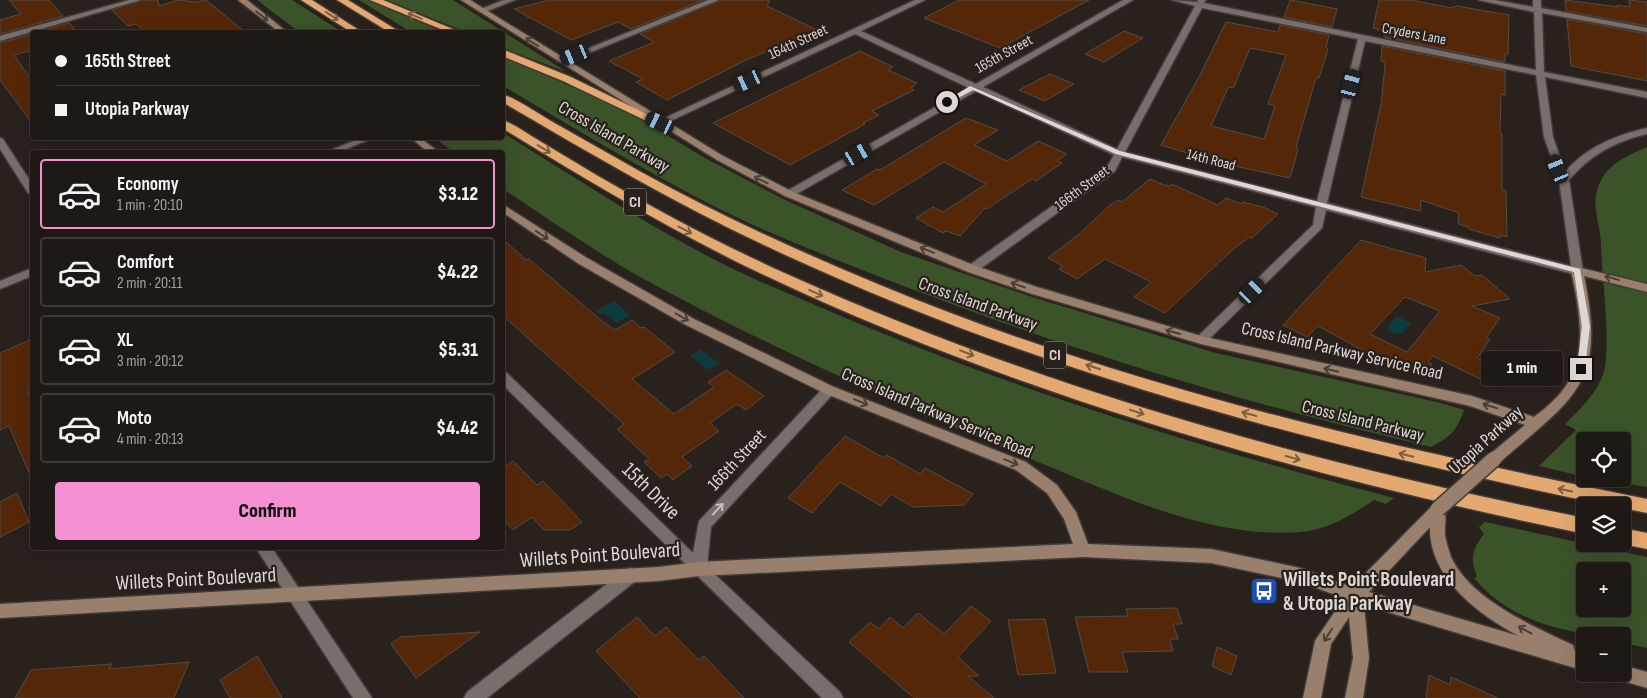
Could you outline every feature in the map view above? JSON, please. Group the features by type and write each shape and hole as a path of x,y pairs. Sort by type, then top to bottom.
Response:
{"highway":[{"path":"306,0 354,30"},
{"path":"342,0 391,30"},
{"path":"375,0 449,30"},
{"path":"505,53 567,78 660,123"},
{"name":"Cross Island Parkway","path":"505,99 628,170 723,221 830,270 983,330 1136,381 1294,426 1466,469 1647,506"},
{"name":"CI","path":"505,126 640,205 709,242 800,285 914,333 1084,395 1208,434 1354,474 1520,514 1576,525"},
{"path":"1631,536 1647,539"}],"street":[{"path":"32,30 137,0"},
{"path":"242,0 280,30"},
{"name":"Cross Island Parkway Service Road","path":"464,0 660,123 720,158 789,194 972,268 1033,290 1201,340 1472,401 1535,423"},
{"path":"482,10 511,0"},
{"path":"561,61 715,0"},
{"name":"164th Street","path":"660,123 921,0"},
{"name":"165th Street","path":"789,194 1129,0"},
{"name":"Cryders Lane","path":"1176,0 1201,2 1362,38 1647,95"},
{"path":"1482,0 1647,30"},
{"name":"Utopia Parkway","path":"1312,698 1323,641 1355,594 1438,509 1568,393 1581,369 1586,326 1564,180 1554,159 1547,137 1537,0"},
{"name":"166th Street","path":"972,268 1110,169 1201,2"},
{"path":"0,39 30,30"},
{"name":"14th Road","path":"854,31 972,88 1118,152 1578,271"},
{"path":"1201,340 1318,226 1320,203 1362,38"},
{"path":"1564,180 1580,162 1596,150 1623,137 1647,131"},
{"path":"336,150 363,140"},
{"path":"418,140 431,150"},
{"path":"0,141 30,188"},
{"name":"Cross Island Parkway Service Road","path":"505,209 583,262 690,322 830,390 1021,466 1052,489 1071,516 1083,550"},
{"path":"1578,271 1647,288"},
{"path":"0,285 30,273"},
{"name":"15th Drive","path":"505,379 699,570 834,698"},
{"name":"166th Street","path":"699,570 704,525 830,390"},
{"path":"1438,509 1436,525 1440,547 1450,569 1462,585 1482,604 1504,618 1576,656"},
{"path":"265,550 363,698"},
{"path":"1083,550 1211,556 1300,575 1355,594 1576,658"},
{"name":"Willets Point Boulevard","path":"0,611 699,570 1083,550"},
{"path":"473,698 630,575"},
{"path":"1354,698 1361,658 1355,594"},
{"path":"1631,676 1647,680"}],"green space":[{"path":"257,0 292,0 339,30 296,30"},
{"path":"359,0 367,0 438,30 408,30"},
{"path":"387,0 453,0 500,30 461,30"},
{"path":"505,33 567,72 505,49"},
{"path":"505,58 626,110 703,157 783,199 901,252 1035,298 1216,353 1437,402 1464,410 1452,433 1431,447 1300,414 1171,378 1043,337 876,275 794,242 721,210 626,158 505,87"},
{"path":"505,134 616,204 703,254 766,284 892,337 1033,390 1104,414 1248,458 1394,498 1386,504 1374,500 1330,525 1310,531 1265,532 1195,521 1127,498 880,395 735,327 640,277 505,190 505,150 451,150 437,140 505,140"},
{"path":"1647,147 1647,487 1631,485 1631,432 1576,432 1576,475 1539,466 1576,430 1565,424 1583,405 1603,376 1606,352 1606,321 1601,244 1595,204 1598,188 1605,174 1627,156"},
{"path":"1485,522 1576,542 1576,552 1624,552 1647,557 1647,648 1631,645 1631,627 1576,627 1576,632 1541,623 1504,605 1488,593 1474,578 1477,576 1473,564 1473,554 1484,534 1479,527"}],"water":[{"path":"614,301 630,315 617,323 604,313 600,315 596,311"},
{"path":"1396,316 1411,323 1402,334 1392,333 1387,328"},
{"path":"700,349 719,363 709,370 690,356"}],"building":[{"path":"9,0 49,0 63,16 0,34 0,20 21,14"},
{"path":"143,0 158,0 159,6 178,0 196,2 206,0 243,30 143,30 136,24 128,26 112,10"},
{"path":"549,0 703,0 631,29 618,22 571,40 514,9"},
{"path":"721,0 770,0 767,6 817,30 746,60 667,100 636,82 643,79 609,61 654,42 640,34"},
{"path":"959,0 1089,0 1000,48 924,18"},
{"path":"1290,0 1337,9 1332,27 1284,17"},
{"path":"1379,0 1411,0 1451,8 1457,6 1509,15 1508,54 1505,54 1505,62 1384,37 1384,31 1373,28"},
{"path":"1565,0 1618,7 1617,5 1630,7 1629,0 1647,2 1647,26 1566,11"},
{"path":"1567,19 1647,34 1647,81 1571,66"},
{"path":"1226,22 1278,32 1280,25 1329,35 1326,46 1328,50 1319,78 1316,78 1296,147 1298,148 1290,178 1216,162 1161,145 1200,75","holes":["1250,48 1286,55 1268,104 1275,106 1264,139 1211,126 1228,88 1234,87"]},
{"path":"69,23 76,30 43,30"},
{"path":"1124,31 1143,38 1104,62 1085,54"},
{"path":"30,35 30,51 14,55 30,78 30,120 0,80 0,43"},
{"path":"1382,46 1505,71 1505,95 1501,94 1500,133 1502,134 1502,190 1506,191 1507,237 1500,235 1500,238 1469,229 1469,227 1458,224 1459,213 1421,200 1420,211 1361,197 1381,104 1385,66 1384,62 1381,61"},
{"path":"860,51 893,67 888,70 917,83 911,88 914,90 872,111 879,115 790,165 713,123"},
{"path":"1050,74 1074,84 1045,101 1019,90"},
{"path":"966,118 998,130 974,145 1007,161 1038,141 1067,154 1057,161 1062,163 1036,181 1032,179 987,209 985,208 960,236 946,231 943,233 916,218 933,207 943,212 986,184 944,162 874,205 842,190 877,169 880,170"},
{"path":"1150,179 1164,185 1170,186 1172,184 1218,205 1226,198 1242,204 1243,202 1263,207 1278,214 1252,238 1249,237 1230,252 1165,313 1134,297 1151,282 1105,259 1077,279 1059,269 1063,266 1048,258 1079,234 1109,206 1118,200 1122,202"},
{"path":"1361,240 1426,258 1425,272 1461,265 1475,276 1482,275 1510,299 1472,306 1500,318 1486,338 1490,339 1477,358 1490,364 1480,379 1433,356 1428,362 1432,364 1430,369 1384,362 1318,326 1307,337 1283,325","holes":["1405,297 1440,311 1407,352 1370,334"]},
{"path":"505,241 526,260 529,259 615,330 632,320 641,328 644,327 675,352 632,379 674,414 714,387 708,382 726,370 764,396 746,410 737,404 710,423 719,431 682,457 692,466 673,480 667,474 661,478 644,462 649,459 617,429 624,424 505,318"},
{"path":"30,340 30,388 27,389 30,397 30,475 9,426 0,430 0,353"},
{"path":"845,436 884,458 887,455 920,474 925,468 973,494 964,505 913,507 891,494 881,506 840,482 812,513 788,498"},
{"path":"513,461 537,485 543,481 582,522 570,530 544,530 532,517 513,530 505,521 505,466"},
{"path":"17,493 29,522 0,537 0,502"},
{"path":"971,606 991,621 958,657 979,676 968,676 994,698 914,698 849,642 870,622 879,629 890,617 903,628 918,613 944,634"},
{"path":"1177,608 1182,624 1173,624 1178,639 1170,639 1173,651 1122,652 1128,672 1089,672 1075,617 1128,616 1126,609"},
{"path":"637,617 655,636 666,627 699,660 704,656 744,698 640,698 596,651"},
{"path":"1045,619 1056,673 1018,675 1008,620"},
{"path":"480,632 416,678 391,644 400,637"},
{"path":"1217,647 1237,656 1231,675 1212,666"},
{"path":"257,656 282,698 230,698 220,680"},
{"path":"189,662 174,698 15,698 31,670 112,664 109,669"},
{"path":"1429,675 1450,685 1451,677 1498,698 1426,698"}],"place":[{"name":"Willets Point Boulevard & Utopia Parkway","path":"1264,591"}],"route":[{"path":"947,102 972,88 1118,152 1578,271 1586,326 1581,369"}]}
